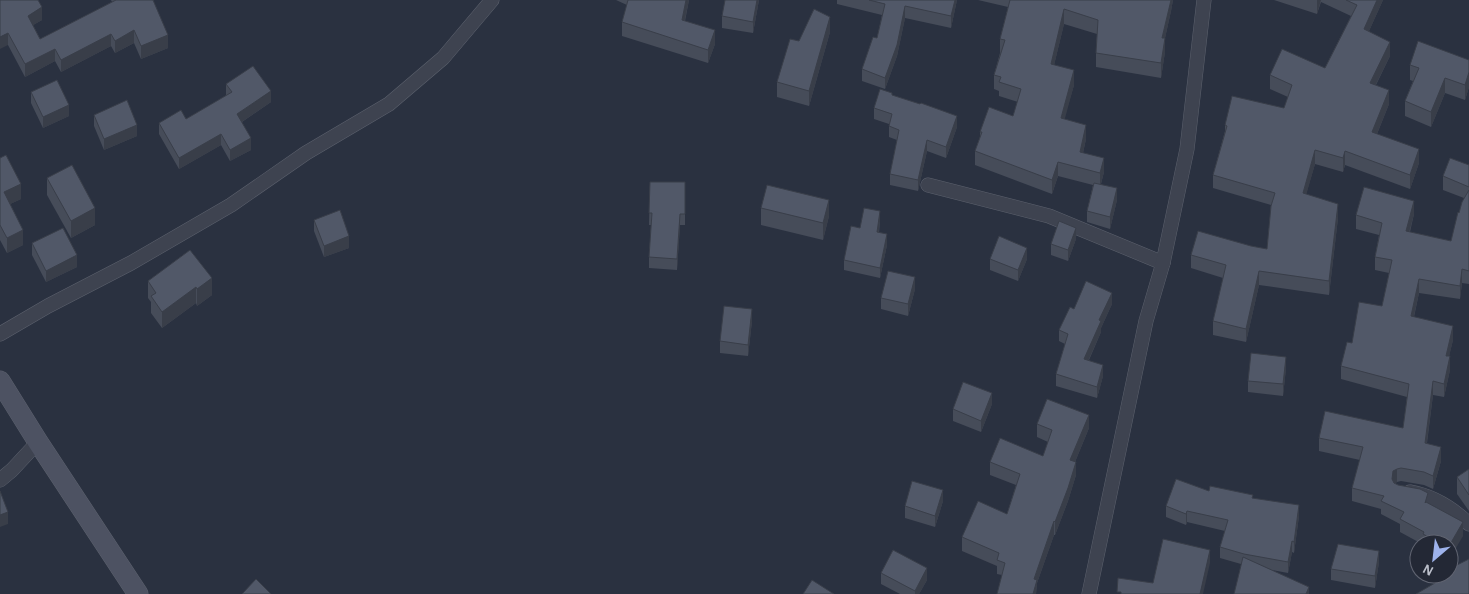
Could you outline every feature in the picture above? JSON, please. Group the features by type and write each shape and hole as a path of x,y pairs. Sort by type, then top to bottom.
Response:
{"main road":[{"path":"0,381 138,594"}],"street":[{"path":"0,334 48,306 131,263 230,205 306,153 389,104 443,58 492,0"},
{"path":"1089,594 1146,321 1163,263 1187,149 1204,0"},
{"path":"928,186 1049,216 1163,263"},
{"path":"0,480 38,442"},
{"path":"1400,490 1423,494 1450,508 1469,524"}],"building":[{"path":"0,0 38,0 42,7 28,16 40,39 116,0 153,0 168,35 141,46 134,30 115,41 111,34 61,60 55,49 25,64 8,33 0,37"},
{"path":"628,0 686,0 682,20 715,30 708,50 622,22"},
{"path":"725,0 757,0 753,22 722,16"},
{"path":"869,0 955,0 951,16 905,6 897,45 885,78 862,69 873,37 877,38 885,4"},
{"path":"1010,0 1171,0 1162,38 1165,38 1161,63 1096,53 1098,20 1064,9 1051,64 1074,70 1061,118 1086,125 1080,152 1104,158 1100,173 1058,162 1052,180 975,151 989,107 1013,116 1021,89 999,82 1001,77 994,75 1005,40 1000,39"},
{"path":"1346,0 1377,0 1364,29 1390,42 1370,83 1389,90 1372,132 1419,149 1410,175 1345,151 1343,158 1315,150 1303,193 1338,204 1329,281 1259,271 1246,329 1213,321 1226,265 1191,255 1198,231 1267,249 1271,206 1275,193 1213,175 1227,126 1225,125 1232,96 1284,108 1292,85 1270,75 1282,49 1325,68 1357,5"},
{"path":"814,9 830,17 809,91 777,82 790,39 799,41"},
{"path":"1418,41 1469,60 1469,72 1465,85 1445,78 1431,112 1405,101 1419,68 1410,65"},
{"path":"253,66 271,91 237,114 251,138 230,150 221,134 179,158 159,123 181,110 186,119 232,92 226,84"},
{"path":"57,80 69,105 43,117 31,92"},
{"path":"880,89 892,93 892,95 957,116 946,147 927,140 918,180 890,174 899,130 889,126 892,114 874,108"},
{"path":"127,100 137,125 104,139 94,115"},
{"path":"6,155 21,184 4,192 23,230 7,238 0,225 0,158"},
{"path":"1450,158 1469,165 1469,187 1443,176"},
{"path":"72,165 95,208 71,221 47,178"},
{"path":"650,182 685,182 685,214 680,214 677,259 649,257 652,213 649,213"},
{"path":"1094,183 1117,188 1110,217 1087,211"},
{"path":"767,185 829,200 823,223 761,208"},
{"path":"1364,187 1414,201 1406,231 1451,241 1458,212 1469,190 1469,271 1462,269 1460,286 1419,279 1411,316 1453,326 1446,356 1450,356 1444,384 1433,381 1425,443 1441,447 1433,476 1424,472 1401,468 1393,471 1392,479 1398,485 1420,489 1428,493 1425,503 1463,522 1456,534 1423,534 1424,532 1400,519 1404,512 1381,501 1384,496 1352,488 1363,447 1319,438 1325,411 1403,428 1409,384 1341,366 1347,342 1352,343 1359,302 1382,306 1392,260 1375,257 1382,223 1356,215"},
{"path":"864,208 880,211 877,232 887,234 880,268 844,260 851,226 860,228"},
{"path":"340,210 349,236 324,246 314,220"},
{"path":"1059,221 1076,228 1068,250 1051,244"},
{"path":"63,228 77,255 46,271 32,243"},
{"path":"999,236 1027,248 1018,270 990,259"},
{"path":"190,250 212,278 197,289 196,287 162,312 151,296 156,293 148,281"},
{"path":"888,271 915,277 908,304 881,298"},
{"path":"1086,281 1112,293 1084,359 1103,365 1097,387 1056,374 1068,334 1059,330 1070,307 1074,309"},
{"path":"724,306 752,309 748,345 720,341"},
{"path":"1251,353 1286,357 1283,384 1248,381"},
{"path":"963,382 992,393 981,421 953,409"},
{"path":"1047,399 1089,415 1070,460 1076,462 1034,579 1037,580 1033,594 997,594 1005,563 997,560 999,553 962,537 978,501 1007,514 1020,474 990,462 1000,438 1043,456 1052,430 1037,424"},
{"path":"1469,469 1469,495 1457,477"},
{"path":"1176,479 1209,491 1210,486 1253,495 1252,498 1299,505 1294,542 1292,541 1288,562 1244,554 1220,547 1228,520 1187,511 1186,514 1166,506"},
{"path":"912,481 943,490 935,516 905,506"},
{"path":"0,491 8,512 0,515"},
{"path":"1163,539 1210,550 1200,594 1121,594 1121,592 1117,592 1118,578 1153,583"},
{"path":"1338,544 1379,551 1375,576 1331,569"},
{"path":"893,550 927,568 915,591 881,573"},
{"path":"1243,557 1309,587 1306,594 1234,594"},
{"path":"1469,559 1469,594 1416,594 1433,584 1459,584 1459,564"},
{"path":"256,579 271,594 242,594"},
{"path":"812,580 834,594 803,594"}]}
